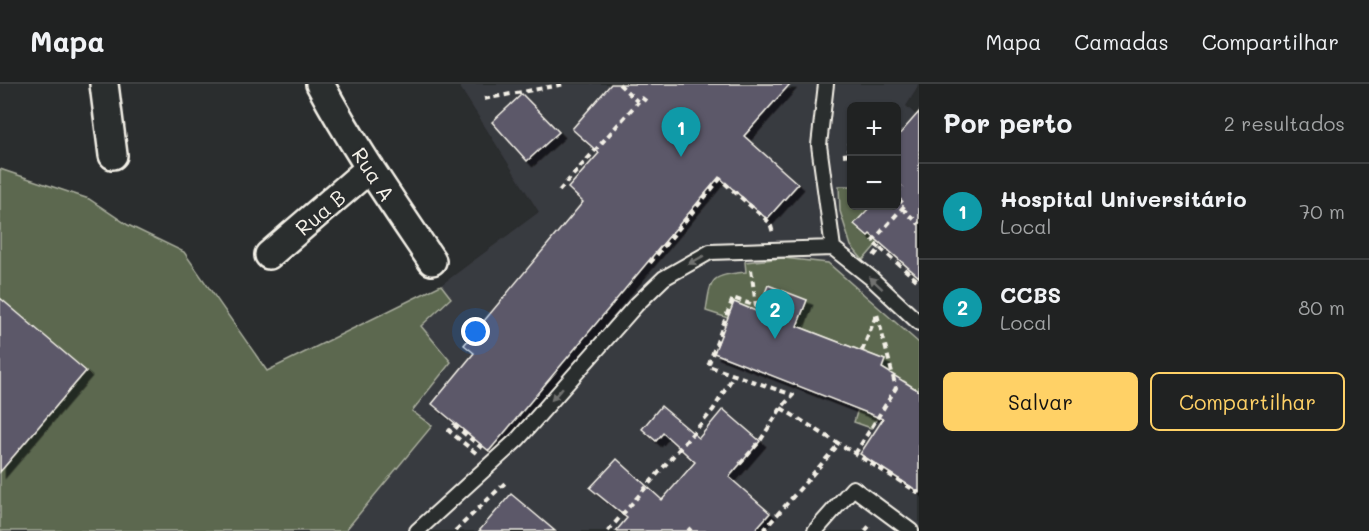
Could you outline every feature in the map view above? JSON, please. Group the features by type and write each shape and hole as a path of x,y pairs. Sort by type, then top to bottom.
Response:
{"street":[{"path":"104,84 113,155"},
{"name":"Rua A","path":"320,84 370,168 432,261"},
{"name":"Rua B","path":"269,255 370,168"}],"lane":[{"path":"826,84 819,145 833,248"},
{"path":"417,531 518,439 636,305 664,278 710,252 833,248 861,270 919,323"},
{"path":"816,531 853,488 911,531"}],"path":[{"path":"484,99 565,84"},
{"path":"619,84 639,102"},
{"path":"559,191 642,98 646,101"},
{"path":"843,155 847,155"},
{"path":"725,184 770,223 774,237"},
{"path":"901,200 905,204 872,242 919,282"},
{"path":"902,208 919,224"},
{"path":"861,270 880,248"},
{"path":"740,464 760,441 781,408 793,395 708,366 733,298 756,306 748,251"},
{"path":"862,351 877,314 893,298"},
{"path":"855,454 896,388 877,314"},
{"path":"608,531 713,410 734,375"},
{"path":"781,408 919,493"},
{"path":"485,460 449,431 454,425 490,454"},
{"path":"764,531 839,444"},
{"path":"455,531 505,483"},
{"path":"865,531 872,524"}],"shaded area":[{"path":"458,84 918,84 906,106 919,115 919,531 148,531 267,371 441,285 539,212"}],"green space":[{"path":"0,169 89,199 128,225 184,252 267,371 441,285 451,298 421,326 451,362 412,411 432,426 345,531 0,531"},
{"path":"901,184 919,200 902,215 863,260 851,246 840,211 839,186 847,186 847,210 901,210"},
{"path":"783,258 828,263 919,343 919,391 904,381 896,388 871,428 854,422 858,409 865,411 885,360 797,326 807,300 758,312 734,302 728,318 706,311 709,291 719,277 746,272 745,262"}],"building":[{"path":"611,84 790,84 744,136 798,184 767,219 719,177 489,451 432,404 474,353 464,345 583,202 568,188 599,153 572,129"},
{"path":"522,94 559,132 527,161 492,122"},
{"path":"919,112 919,277 870,234 868,236 854,224 867,210 901,210 901,132"},
{"path":"768,285 807,300 797,326 885,360 882,368 919,391 919,492 860,454 883,419 714,353 734,302 758,312"},
{"path":"0,298 86,371 0,472"},
{"path":"661,406 699,438 723,409 760,441 729,477 770,513 754,531 616,531 627,518 590,488 617,459 662,500 695,462 663,433 656,441 642,429"},
{"path":"511,494 535,514 555,531 479,531"}],"place":[{"name":"Hospital Universitário","path":"681,157"},
{"name":"CCBS","path":"775,339"}]}
